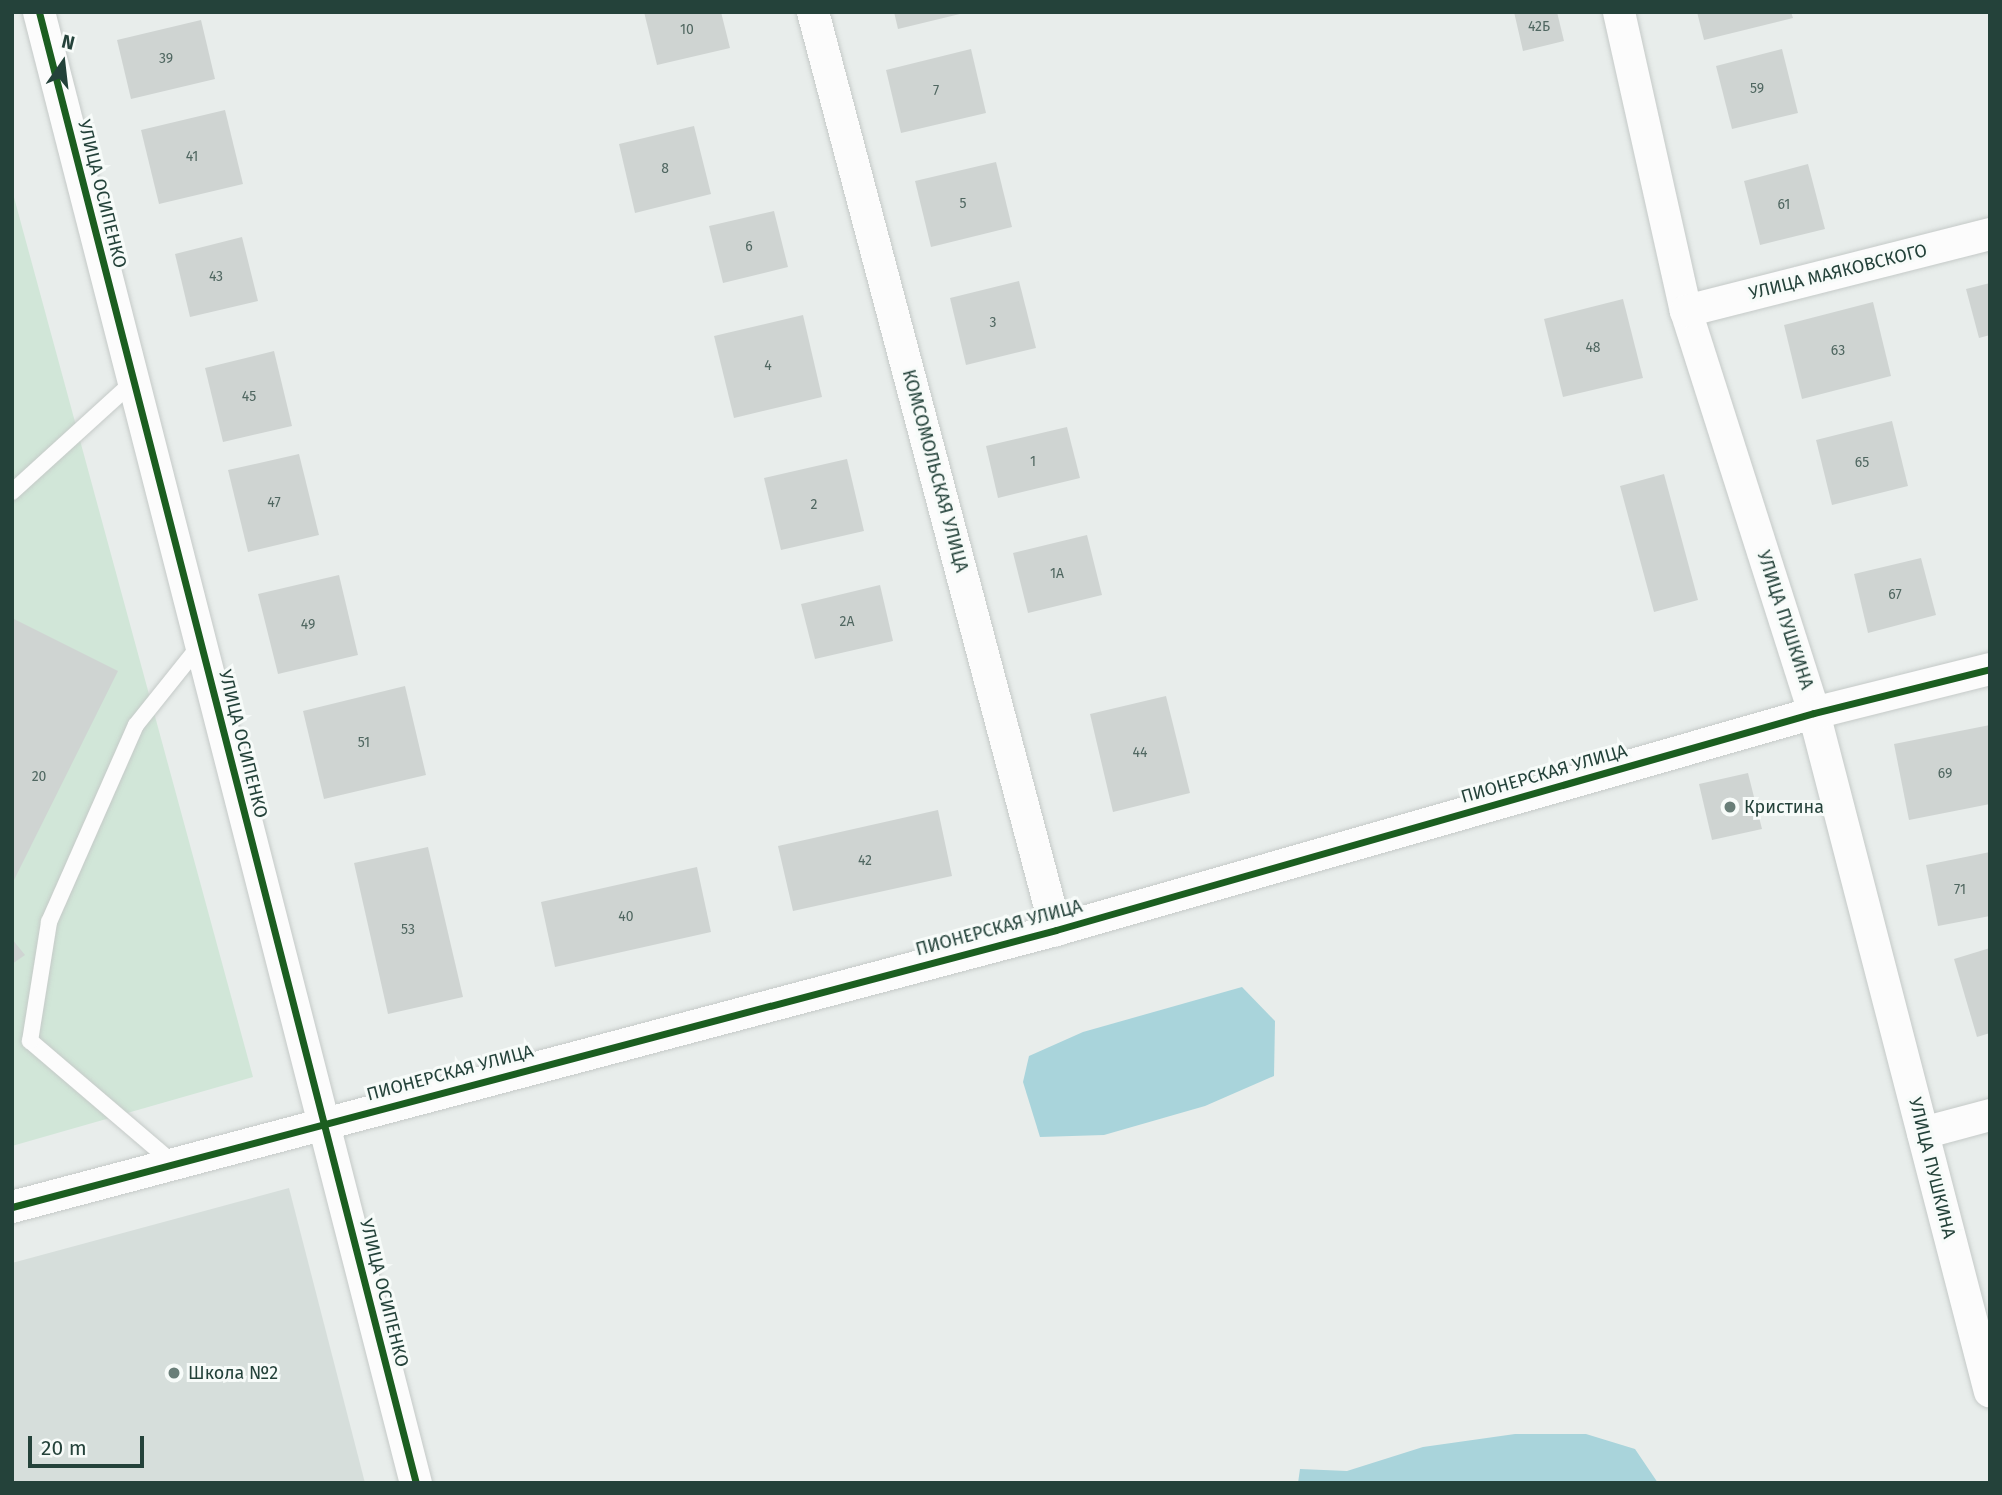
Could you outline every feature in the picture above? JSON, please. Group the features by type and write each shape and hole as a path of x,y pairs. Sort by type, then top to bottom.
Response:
{"street":[{"name":"УЛИЦА ОСИПЕНКО","path":"39,12 416,1483"},
{"name":"КОМСОМОЛЬСКАЯ УЛИЦА","path":"813,12 1056,930"},
{"name":"УЛИЦА ПУШКИНА","path":"1619,12 1686,311 1814,713 1990,1392"},
{"name":"УЛИЦА МАЯКОВСКОГО","path":"1686,311 1990,234"},
{"name":"ПИОНЕРСКАЯ УЛИЦА","path":"12,1207 1056,930 1814,713 1990,669"},
{"path":"1923,1133 1990,1115"}],"lane":[{"path":"12,492 133,382"},
{"path":"173,1163 30,1041 48,922 136,725 201,644"}],"shaded area":[{"name":"Школа №2","path":"289,1188 365,1483 12,1483 12,1263"}],"green space":[{"path":"12,190 253,1077 12,1146"}],"water":[{"path":"1242,987 1275,1021 1274,1076 1205,1106 1104,1135 1040,1137 1023,1082 1029,1056 1083,1032"},
{"path":"1515,1434 1586,1434 1635,1449 1658,1483 1298,1483 1300,1469 1347,1471 1423,1447"}],"building":[{"path":"644,12 721,12 730,48 657,65"},
{"path":"894,12 964,12 964,13 898,29"},
{"path":"1514,12 1557,12 1564,41 1523,51"},
{"path":"1697,12 1791,12 1793,18 1704,40"},
{"path":"201,20 215,79 131,99 117,40"},
{"path":"971,49 986,113 901,133 886,70"},
{"path":"1782,49 1798,113 1732,129 1716,66"},
{"path":"225,110 243,184 159,204 141,130"},
{"path":"694,126 711,194 635,213 619,144"},
{"path":"996,162 1012,227 931,247 915,181"},
{"path":"1808,164 1825,229 1760,245 1744,181"},
{"path":"774,211 788,267 723,283 709,226"},
{"path":"242,237 258,301 190,317 175,254"},
{"path":"1019,281 1036,348 966,365 950,298"},
{"path":"1990,283 1990,335 1979,338 1966,289"},
{"path":"1623,299 1643,378 1563,397 1544,319"},
{"path":"1873,302 1891,376 1802,399 1784,325"},
{"path":"803,315 822,397 734,418 714,336"},
{"path":"274,351 292,426 223,442 205,368"},
{"path":"1892,421 1908,486 1832,505 1816,440"},
{"path":"1067,427 1080,478 998,498 986,446"},
{"path":"299,454 319,535 248,552 228,470"},
{"path":"847,459 864,531 781,550 764,478"},
{"path":"1664,474 1698,600 1654,612 1620,486"},
{"path":"1087,535 1102,595 1028,613 1013,553"},
{"path":"1921,558 1936,615 1868,633 1854,574"},
{"path":"339,575 358,655 278,674 258,594"},
{"path":"880,585 893,641 815,659 801,604"},
{"path":"12,618 118,671 12,884"},
{"path":"405,686 426,775 324,799 303,711"},
{"path":"1166,696 1190,793 1113,812 1090,714"},
{"path":"1990,725 1990,804 1909,820 1894,744"},
{"name":"Кристина","path":"1748,773 1762,829 1712,840 1699,784"},
{"path":"938,810 952,876 793,911 778,846"},
{"path":"428,847 463,997 388,1014 354,863"},
{"path":"1990,852 1990,916 1938,926 1926,865"},
{"path":"697,867 711,932 555,967 541,902"},
{"path":"12,939 25,955 12,964"},
{"path":"1990,948 1990,1033 1977,1037 1954,959"}],"cycle path":[{"path":"39,12 416,1483"},
{"path":"12,1207 1056,930 1814,713 1990,669"}],"place":[{"name":"Кристина","path":"1730,807"},
{"name":"Школа №2","path":"174,1373"}]}
